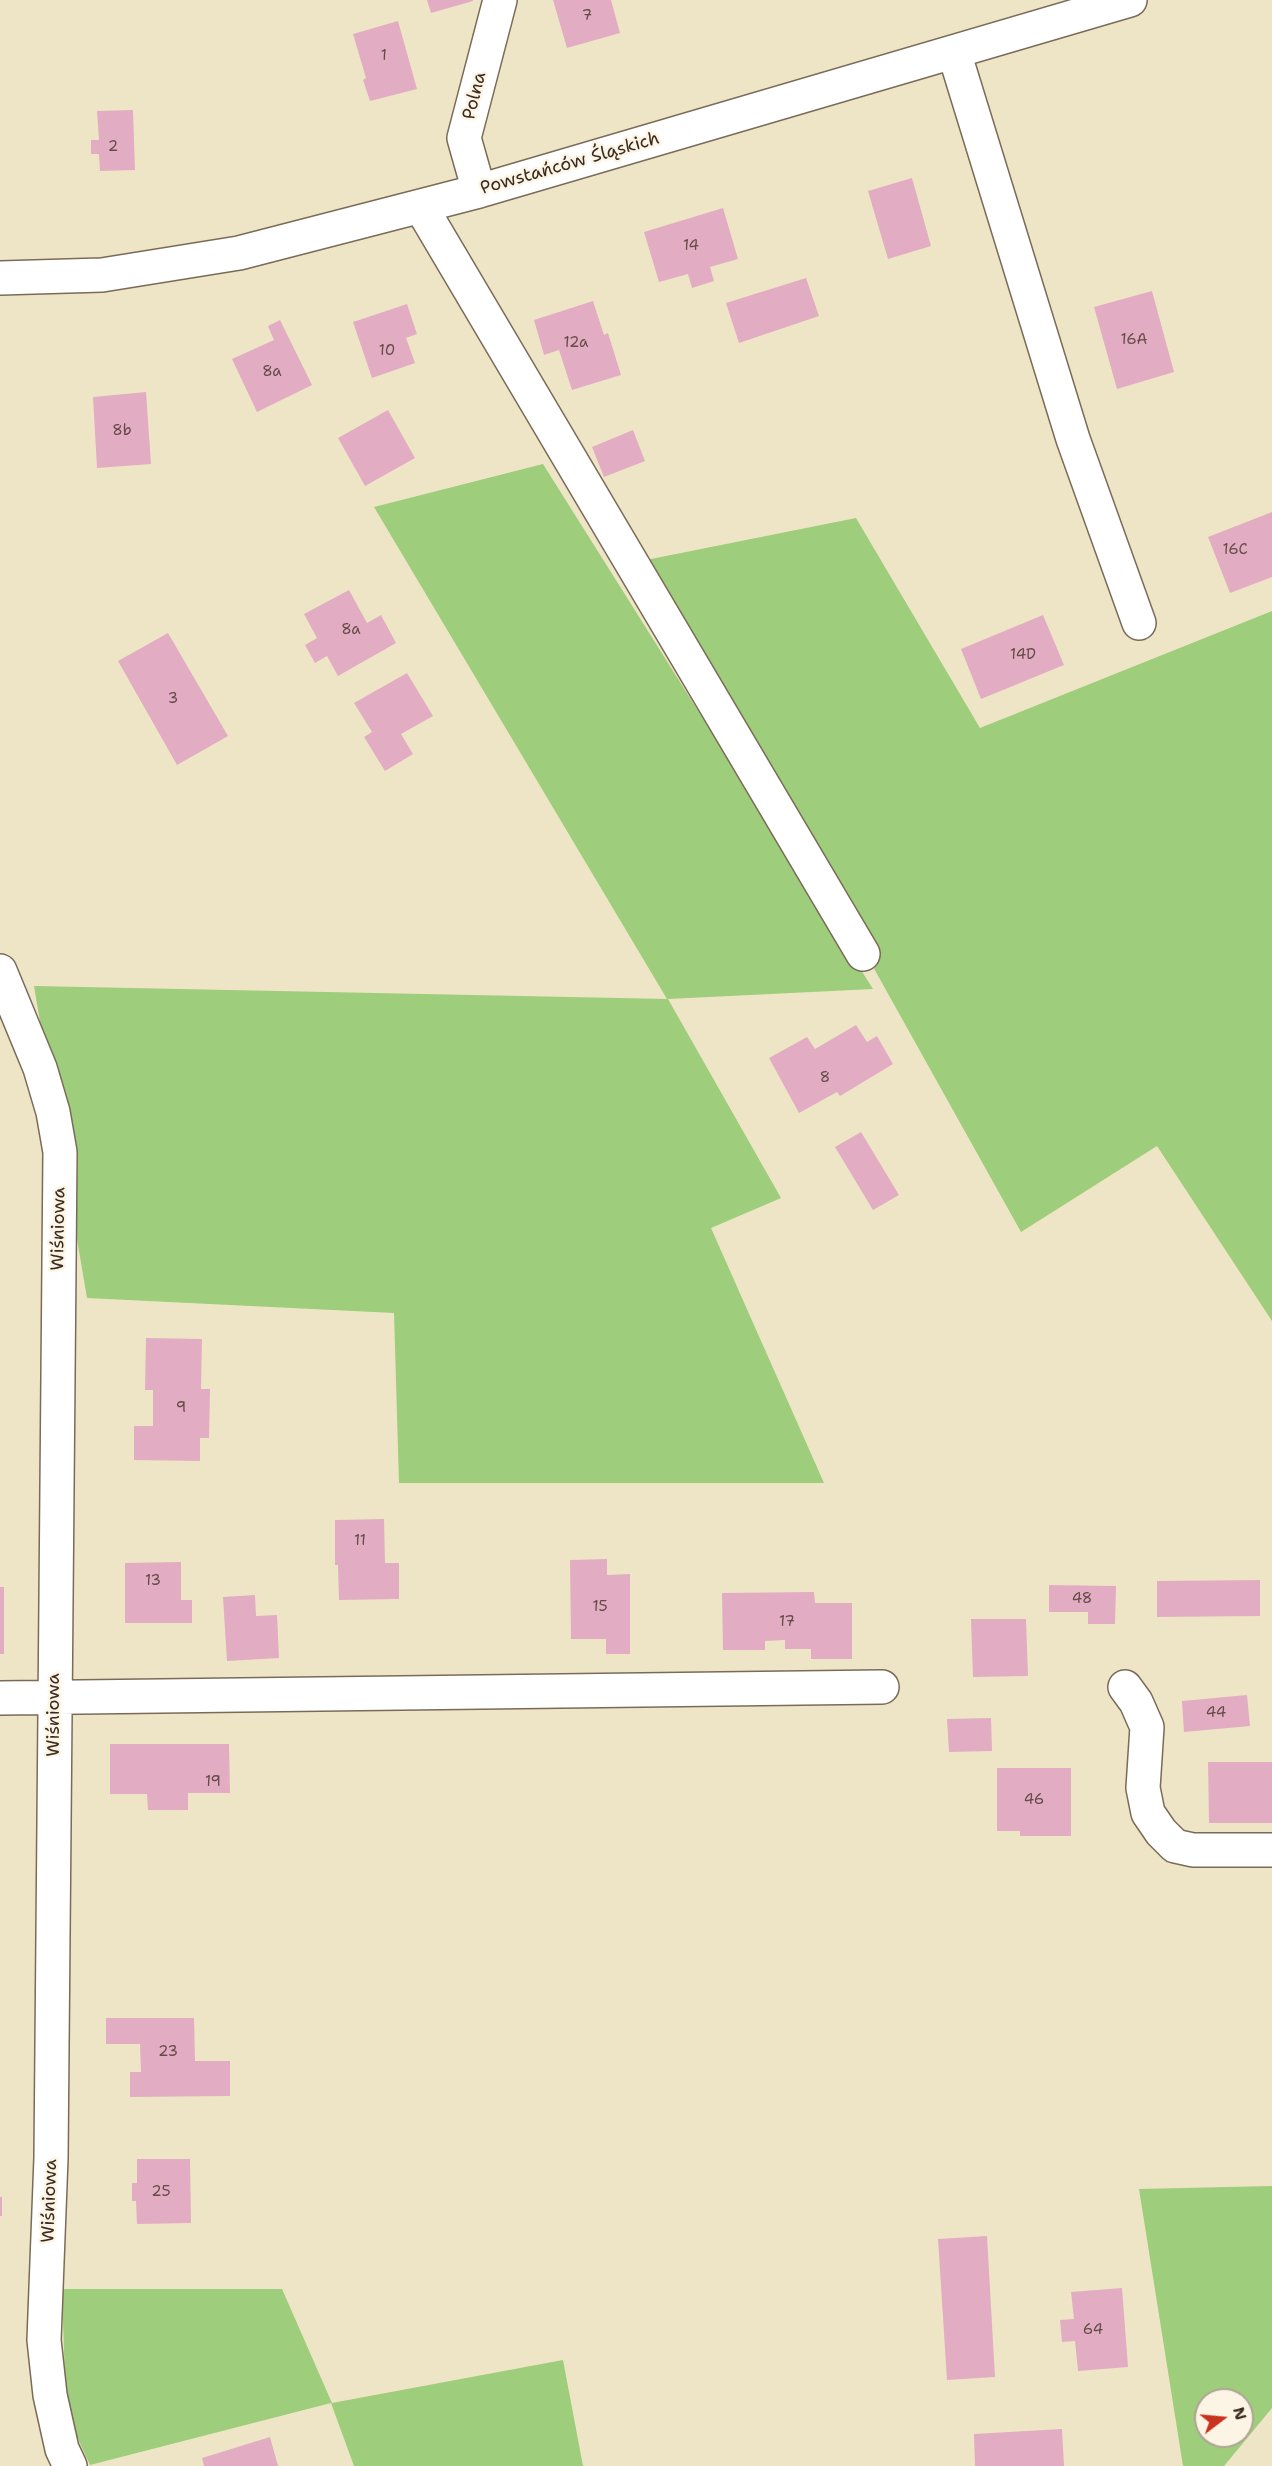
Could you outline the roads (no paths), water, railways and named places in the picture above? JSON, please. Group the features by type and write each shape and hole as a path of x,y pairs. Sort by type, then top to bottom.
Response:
{"street":[{"name":"Polna","path":"479,191 464,138 500,0"},
{"name":"Powstańców Śląskich","path":"0,278 102,275 239,253 479,191 1130,0"},
{"path":"954,52 1073,439 1139,622"},
{"path":"421,207 863,954"},
{"path":"0,278 0,295"},
{"name":"Wiśniowa","path":"0,971 40,1068 60,1152 51,2158 44,2340 50,2395 62,2449 70,2466"},
{"path":"0,1698 882,1687"},
{"path":"1125,1687 1136,1702 1147,1727 1143,1788 1148,1813 1161,1832 1175,1846 1193,1850 1272,1850"}]}
